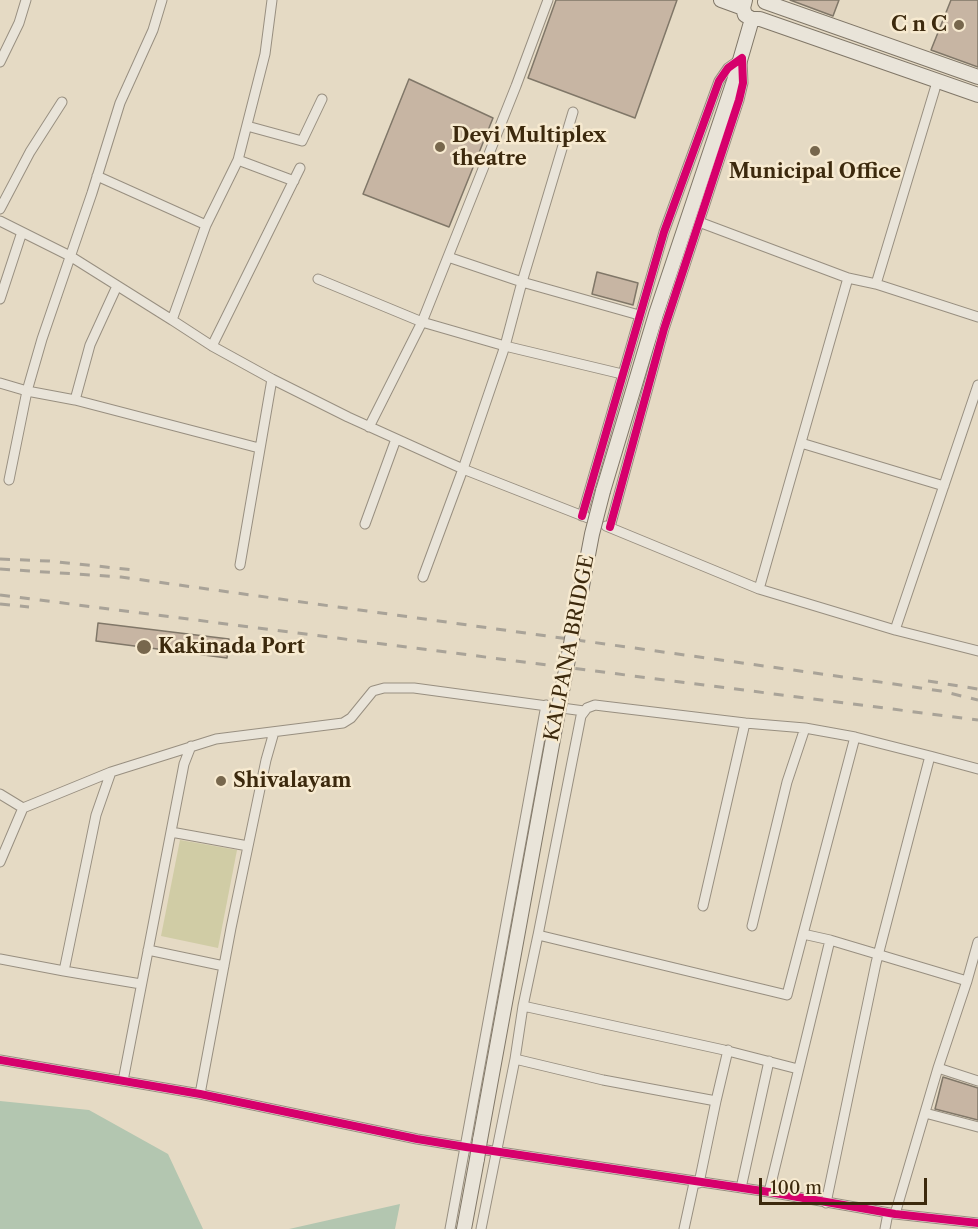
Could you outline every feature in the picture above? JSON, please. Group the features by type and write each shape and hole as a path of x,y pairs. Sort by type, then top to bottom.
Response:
{"main road":[{"path":"720,0 744,4 745,15 978,95"},
{"path":"765,1 978,77"},
{"name":"KALPANA BRIDGE","path":"464,1229 592,534 656,314 740,60 756,19 766,12 765,1"}],"street":[{"path":"0,62 19,23 26,0"},
{"path":"9,480 27,391 42,339 120,104 153,30 162,0"},
{"path":"172,320 206,225 238,160 265,54 272,0"},
{"path":"369,427 422,322 548,0"},
{"path":"582,516 664,232 718,81 728,68 742,58 743,83 739,100 664,329 610,527"},
{"path":"876,284 937,81"},
{"path":"247,126 302,141 322,99"},
{"path":"0,209 30,152 62,102"},
{"path":"423,577 506,346 522,282 573,112"},
{"path":"238,160 294,181"},
{"path":"212,346 300,168"},
{"path":"97,176 206,225"},
{"path":"0,221 70,256 212,346 272,379 369,427 463,469 759,589 895,630 978,651"},
{"path":"699,222 848,279 876,284 978,317"},
{"path":"0,299 22,232"},
{"path":"448,257 522,282 639,315"},
{"path":"318,279 422,322 506,346 622,374"},
{"path":"759,589 848,279"},
{"path":"75,400 90,345 117,286"},
{"path":"240,566 272,379"},
{"path":"0,383 259,448"},
{"path":"895,630 978,385"},
{"path":"364,524 396,439"},
{"path":"801,443 944,486"},
{"path":"0,471 12,470"},
{"path":"0,862 23,808 111,772 216,739 343,723 374,691 384,688 414,688 584,711"},
{"path":"450,1229 546,705"},
{"path":"481,1229 581,716 587,708 595,705 805,728 855,737 978,769"},
{"path":"703,906 745,723"},
{"path":"752,926 787,782 805,728"},
{"path":"200,1094 248,846 274,732"},
{"path":"538,935 787,994 855,737"},
{"path":"123,1081 184,764 191,746"},
{"path":"826,1203 878,955 930,756"},
{"path":"64,971 96,815 111,772"},
{"path":"0,795 23,808"},
{"path":"171,832 248,846"},
{"path":"803,934 967,981"},
{"path":"769,1192 830,940"},
{"path":"885,1229 925,1113 978,942"},
{"path":"148,950 224,966"},
{"path":"0,959 141,984"},
{"path":"523,1006 728,1050 798,1069"},
{"path":"684,1229 728,1050"},
{"path":"515,1059 603,1080 716,1101"},
{"path":"0,1060 200,1094 466,1148 769,1192 892,1213 978,1223"},
{"path":"741,1188 769,1061"},
{"path":"938,1068 978,1081"},
{"path":"925,1113 978,1127"}],"shaded area":[{"path":"180,840 237,850 218,948 161,936"},
{"path":"0,1101 89,1110 168,1154 203,1229 0,1229"},
{"path":"400,1204 395,1229 289,1229"}],"building":[{"path":"556,0 677,0 635,118 528,78"},
{"path":"790,0 839,0 833,16"},
{"name":"C n C","path":"951,0 978,0 978,67 931,50"},
{"path":"409,79 493,118 449,227 363,194"},
{"path":"597,272 638,283 633,305 592,294"},
{"path":"98,623 229,639 227,658 96,641"},
{"path":"943,1077 978,1088 978,1120 935,1109"}],"railway":[{"path":"0,559 49,561 134,570"},
{"path":"0,569 121,577 887,683 941,691 978,700"},
{"path":"0,595 978,720"},
{"path":"0,604 29,607"},
{"path":"928,681 978,689"}],"cycle path":[{"path":"582,516 664,232 719,81 728,68 742,58 743,83 739,100 664,329 610,527"},
{"path":"0,1060 200,1094 417,1139 769,1192 895,1214 978,1223"}],"place":[{"name":"C n C","path":"959,25"},
{"name":"Devi Multiplex theatre","path":"440,147"},
{"name":"Municipal Office","path":"815,151"},
{"name":"Kakinada Port","path":"144,647"},
{"name":"Shivalayam","path":"221,781"}]}
